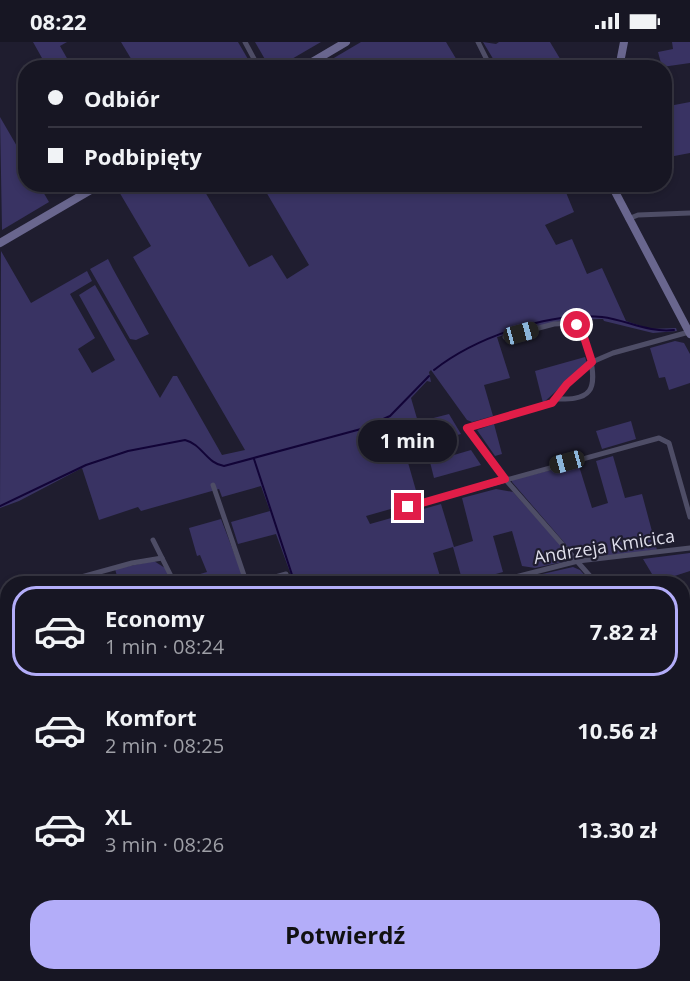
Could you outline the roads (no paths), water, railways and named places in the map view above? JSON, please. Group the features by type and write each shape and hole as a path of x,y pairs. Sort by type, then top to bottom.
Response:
{"street":[{"path":"244,42 254,60"},
{"path":"316,60 346,42"},
{"path":"478,42 487,60"},
{"path":"621,60 624,42"},
{"path":"0,243 87,192"},
{"path":"590,576 505,479 467,428 544,406 556,399 567,384 592,362 613,353 690,333 615,192"},
{"path":"628,219 638,215 690,213"},
{"path":"505,337 555,324 574,323 582,331 592,362 589,391 574,398 556,399"},
{"path":"408,507 659,438 669,443 690,517"},
{"path":"213,485 245,576"},
{"path":"153,540 171,576"},
{"name":"Andrzeja Kmicica","path":"519,576 578,561 690,548"},
{"path":"85,576 132,563 162,558"},
{"path":"278,576 285,574"}],"waterway":[{"path":"434,370 451,358 492,337 514,329 559,319 581,316 602,317 655,330 674,330"},
{"path":"0,506 86,465 128,451 185,440 196,445 213,462 224,466 361,429 390,416 429,376"},
{"path":"254,459 292,576"}]}
